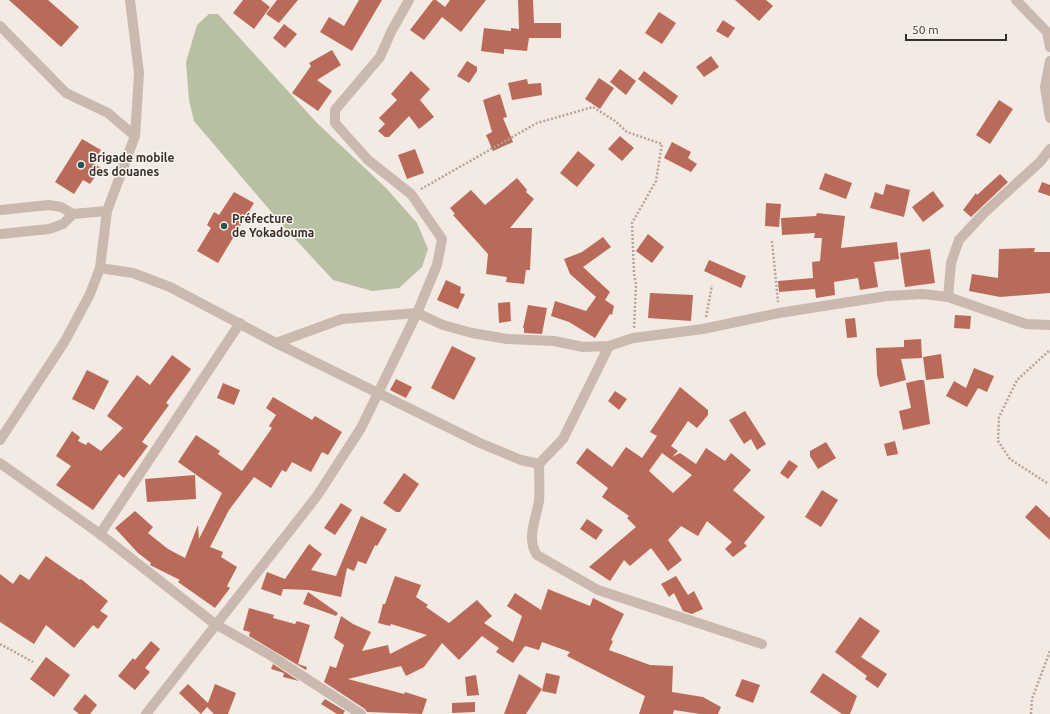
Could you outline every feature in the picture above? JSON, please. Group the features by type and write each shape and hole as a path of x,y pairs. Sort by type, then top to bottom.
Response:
{"street":[{"path":"0,440 65,341 90,294 100,268 107,211 135,136 139,73 130,0"},
{"path":"146,714 215,624 317,496 361,428 417,313 438,265 442,239 411,194 368,160 336,123 335,110 380,57 391,32 409,0"},
{"path":"1016,0 1047,32 1050,48"},
{"path":"0,26 66,93 108,113 135,136"},
{"path":"1050,61 1045,87 1050,118"},
{"path":"948,297 951,263 959,240 984,213 1040,162 1050,149"},
{"path":"0,210 50,205 61,207 73,214 107,211"},
{"path":"0,234 49,229 64,224 73,214"},
{"path":"100,268 133,273 170,287 276,343 480,443 520,460 539,464"},
{"path":"276,343 342,319 417,313 443,325 472,333 507,339 554,341 583,347 610,346 634,338 703,329 780,313 887,296 923,294 948,297 1026,324 1050,325"},
{"path":"100,534 240,323"},
{"path":"610,346 563,440 539,464 539,500 532,533 532,548 537,555 598,590 762,644"},
{"path":"0,463 100,534 215,624 270,655 361,714"}],"path":[{"path":"411,194 537,123 593,107 615,121 627,132 662,144 656,181 632,223 634,273 636,285 634,338"},
{"path":"772,241 780,313"},
{"path":"703,329 712,285"},
{"path":"1047,483 1010,459 998,441 999,417 1017,380 1050,350"},
{"path":"0,644 33,662"},
{"path":"1031,714 1032,699 1050,651"}],"green space":[{"path":"209,14 218,14 317,123 386,188 417,223 428,249 422,267 399,288 372,291 333,280 285,228 194,121 189,100 186,62 197,25"}],"building":[{"path":"9,0 48,0 79,27 61,47"},
{"path":"243,0 261,0 270,7 254,29 233,13"},
{"path":"277,0 298,0 279,23 266,14"},
{"path":"359,0 382,0 352,51 320,32 329,17 344,26"},
{"path":"433,0 436,0 445,7 450,0 486,0 461,32 442,17 424,40 410,30"},
{"path":"518,0 533,0 534,23 561,23 561,38 529,38 527,51 504,49 504,54 481,51 484,28 511,31 511,28 519,29"},
{"path":"735,0 766,0 773,6 759,21"},
{"path":"659,12 676,23 662,44 645,33"},
{"path":"723,20 735,28 728,38 716,31"},
{"path":"284,24 297,34 285,48 273,38"},
{"path":"332,50 341,65 317,80 332,91 318,111 292,93 311,66 309,63"},
{"path":"711,56 719,67 704,77 696,67"},
{"path":"467,61 477,67 477,71 469,83 457,76"},
{"path":"620,69 636,81 626,95 610,82"},
{"path":"411,71 430,89 420,100 434,117 419,129 409,116 389,137 385,137 378,131 385,124 379,118 397,100 391,94"},
{"path":"644,71 678,96 672,105 638,79"},
{"path":"599,78 614,88 600,109 585,99"},
{"path":"527,79 528,84 541,83 542,95 512,100 508,83"},
{"path":"500,94 507,117 503,118 513,142 493,151 486,135 492,132 483,100"},
{"path":"999,100 1013,109 990,144 976,135"},
{"path":"620,136 634,148 622,161 608,149"},
{"name":"Brigade mobile des douanes","path":"82,139 101,150 93,163 101,168 90,184 83,180 74,194 55,182"},
{"path":"672,142 691,152 688,158 697,164 691,172 664,158"},
{"path":"415,149 424,173 407,179 398,155"},
{"path":"578,151 595,165 577,187 560,173"},
{"path":"825,173 852,183 846,199 819,189"},
{"path":"1000,174 1008,182 971,217 963,210 976,193 977,195"},
{"path":"517,178 527,190 526,192 534,199 510,228 532,228 530,270 526,270 524,284 506,282 507,277 486,274 488,254 453,215 455,214 450,208 471,190 485,205"},
{"path":"1042,182 1050,185 1050,196 1038,192"},
{"path":"886,184 910,190 904,217 870,208 875,192 883,195"},
{"path":"933,191 944,206 923,222 912,207"},
{"name":"Préfecture de Yokadouma","path":"234,192 254,203 218,263 197,251 211,228 207,225 214,212 219,215"},
{"path":"766,203 781,204 779,227 765,226"},
{"path":"817,213 845,216 841,248 897,242 899,259 874,262 878,287 860,290 858,278 834,282 835,295 816,298 815,289 779,292 778,281 813,278 812,262 820,261 822,238 814,238 815,233 782,235 781,218 816,216"},
{"path":"648,234 664,247 652,263 636,251"},
{"path":"603,237 611,247 583,267 610,292 605,300 614,306 612,315 610,314 595,338 569,322 551,316 555,301 586,311 596,297 570,274 564,259 582,252"},
{"path":"1035,248 1034,252 1050,252 1050,293 1000,297 969,291 972,274 998,278 999,249"},
{"path":"930,249 935,283 905,287 900,253"},
{"path":"709,260 746,276 741,288 704,271"},
{"path":"446,280 461,287 460,293 465,294 458,309 437,300"},
{"path":"650,293 693,295 691,321 648,318"},
{"path":"510,302 511,321 499,323 498,303"},
{"path":"528,305 547,308 542,334 524,333 523,328"},
{"path":"955,315 971,316 970,329 954,328"},
{"path":"855,318 857,337 847,338 845,319"},
{"path":"921,339 922,358 901,359 906,380 880,387 877,375 876,348 904,347 904,340"},
{"path":"452,346 476,358 454,400 431,388"},
{"path":"941,354 944,378 926,380 923,357"},
{"path":"172,355 191,369 166,403 169,405 142,442 148,446 124,478 119,474 93,510 56,485 71,466 56,456 72,431 80,437 78,441 86,445 88,442 101,451 123,428 107,416 137,375 150,385"},
{"path":"974,368 994,376 987,392 978,388 967,407 946,396 954,381 966,388"},
{"path":"87,370 109,381 94,410 72,399"},
{"path":"396,379 412,387 406,398 390,390"},
{"path":"924,380 930,424 903,430 899,411 911,408 906,383"},
{"path":"223,383 240,390 234,405 217,398"},
{"path":"680,387 708,410 708,415 697,428 688,421 671,446 678,451 672,457 680,453 696,464 706,448 725,461 731,453 751,470 733,490 765,517 744,543 747,546 733,557 725,549 732,542 707,521 698,536 681,526 668,540 682,560 668,571 651,548 630,566 624,560 610,581 589,567 636,527 627,518 629,516 602,497 608,488 576,463 587,448 612,467 626,447 642,458 657,436 650,432","holes":["662,453 692,475 673,493 649,471"]},
{"path":"615,391 627,399 619,410 608,401"},
{"path":"273,397 312,420 315,416 342,432 328,455 322,452 311,472 292,462 286,472 282,470 271,488 254,477 229,510 210,547 223,552 221,557 237,567 227,586 230,588 215,608 178,582 180,580 150,565 151,563 138,553 115,528 135,511 153,527 148,533 168,549 185,558 198,525 199,539 222,493 178,462 196,435 220,451 218,454 242,471 272,428 269,426 276,415 266,408"},
{"path":"745,411 766,444 757,450 751,439 744,444 729,420"},
{"path":"895,441 898,454 887,456 884,444"},
{"path":"826,442 836,458 818,469 810,456 810,451"},
{"path":"789,460 798,466 788,479 780,473"},
{"path":"404,473 419,484 400,512 396,512 383,503"},
{"path":"195,475 196,499 147,502 145,479"},
{"path":"822,490 838,500 821,527 805,517"},
{"path":"341,503 352,510 335,535 324,528"},
{"path":"1036,505 1050,518 1050,540 1025,517"},
{"path":"361,516 387,529 377,546 375,545 366,564 358,561 354,571 347,568 341,597 309,590 283,589 281,596 261,589 267,572 285,579 309,544 322,554 311,570 336,576"},
{"path":"587,519 603,530 596,540 580,529"},
{"path":"46,556 80,580 81,579 108,601 100,611 108,616 98,629 93,625 74,648 46,625 34,644 0,622 0,574 13,584 20,574 29,580"},
{"path":"395,576 421,585 416,597 428,605 426,607 449,623 477,600 492,616 484,623 513,642 522,616 507,606 515,593 541,610 548,589 590,606 593,598 624,614 611,640 613,641 609,650 650,665 673,666 672,692 703,697 721,707 718,714 700,714 674,710 673,714 639,714 645,696 567,656 570,652 542,642 539,650 525,646 513,663 496,652 499,648 482,636 459,660 442,643 424,667 406,676 401,666 348,679 404,694 405,692 427,699 422,714 367,712 365,709 324,682 330,666 336,668 344,645 334,638 341,616 353,624 371,632 362,651 388,645 390,654 427,635 391,624 390,626 378,623 383,604 385,604"},
{"path":"676,576 688,595 694,591 703,609 692,614 683,611 674,593 669,597 661,584"},
{"path":"308,592 338,613 336,616 303,604"},
{"path":"249,608 274,615 273,618 295,624 297,621 310,625 298,664 307,667 306,670 249,636 250,632 243,630"},
{"path":"860,617 880,631 861,657 887,674 878,688 865,679 867,676 835,652"},
{"path":"151,641 160,649 145,668 150,672 135,690 118,676 133,658 135,660"},
{"path":"46,657 70,675 54,697 30,679"},
{"path":"273,664 299,681 283,677 284,673 271,669"},
{"path":"546,673 560,676 556,694 542,691"},
{"path":"823,673 857,696 850,714 842,714 810,692"},
{"path":"519,674 542,689 526,714 504,714"},
{"path":"476,675 479,695 467,696 465,677"},
{"path":"742,679 760,685 753,703 735,696"},
{"path":"188,684 208,703 215,684 236,693 228,714 214,714 207,707 201,714 179,693"},
{"path":"85,694 97,705 90,714 79,714 73,709"},
{"path":"325,699 345,711 343,714 337,714 321,704"},
{"path":"475,702 475,712 452,713 452,703"}],"place":[{"name":"Brigade mobile des douanes","path":"81,165"},
{"name":"Préfecture de Yokadouma","path":"224,226"}]}
